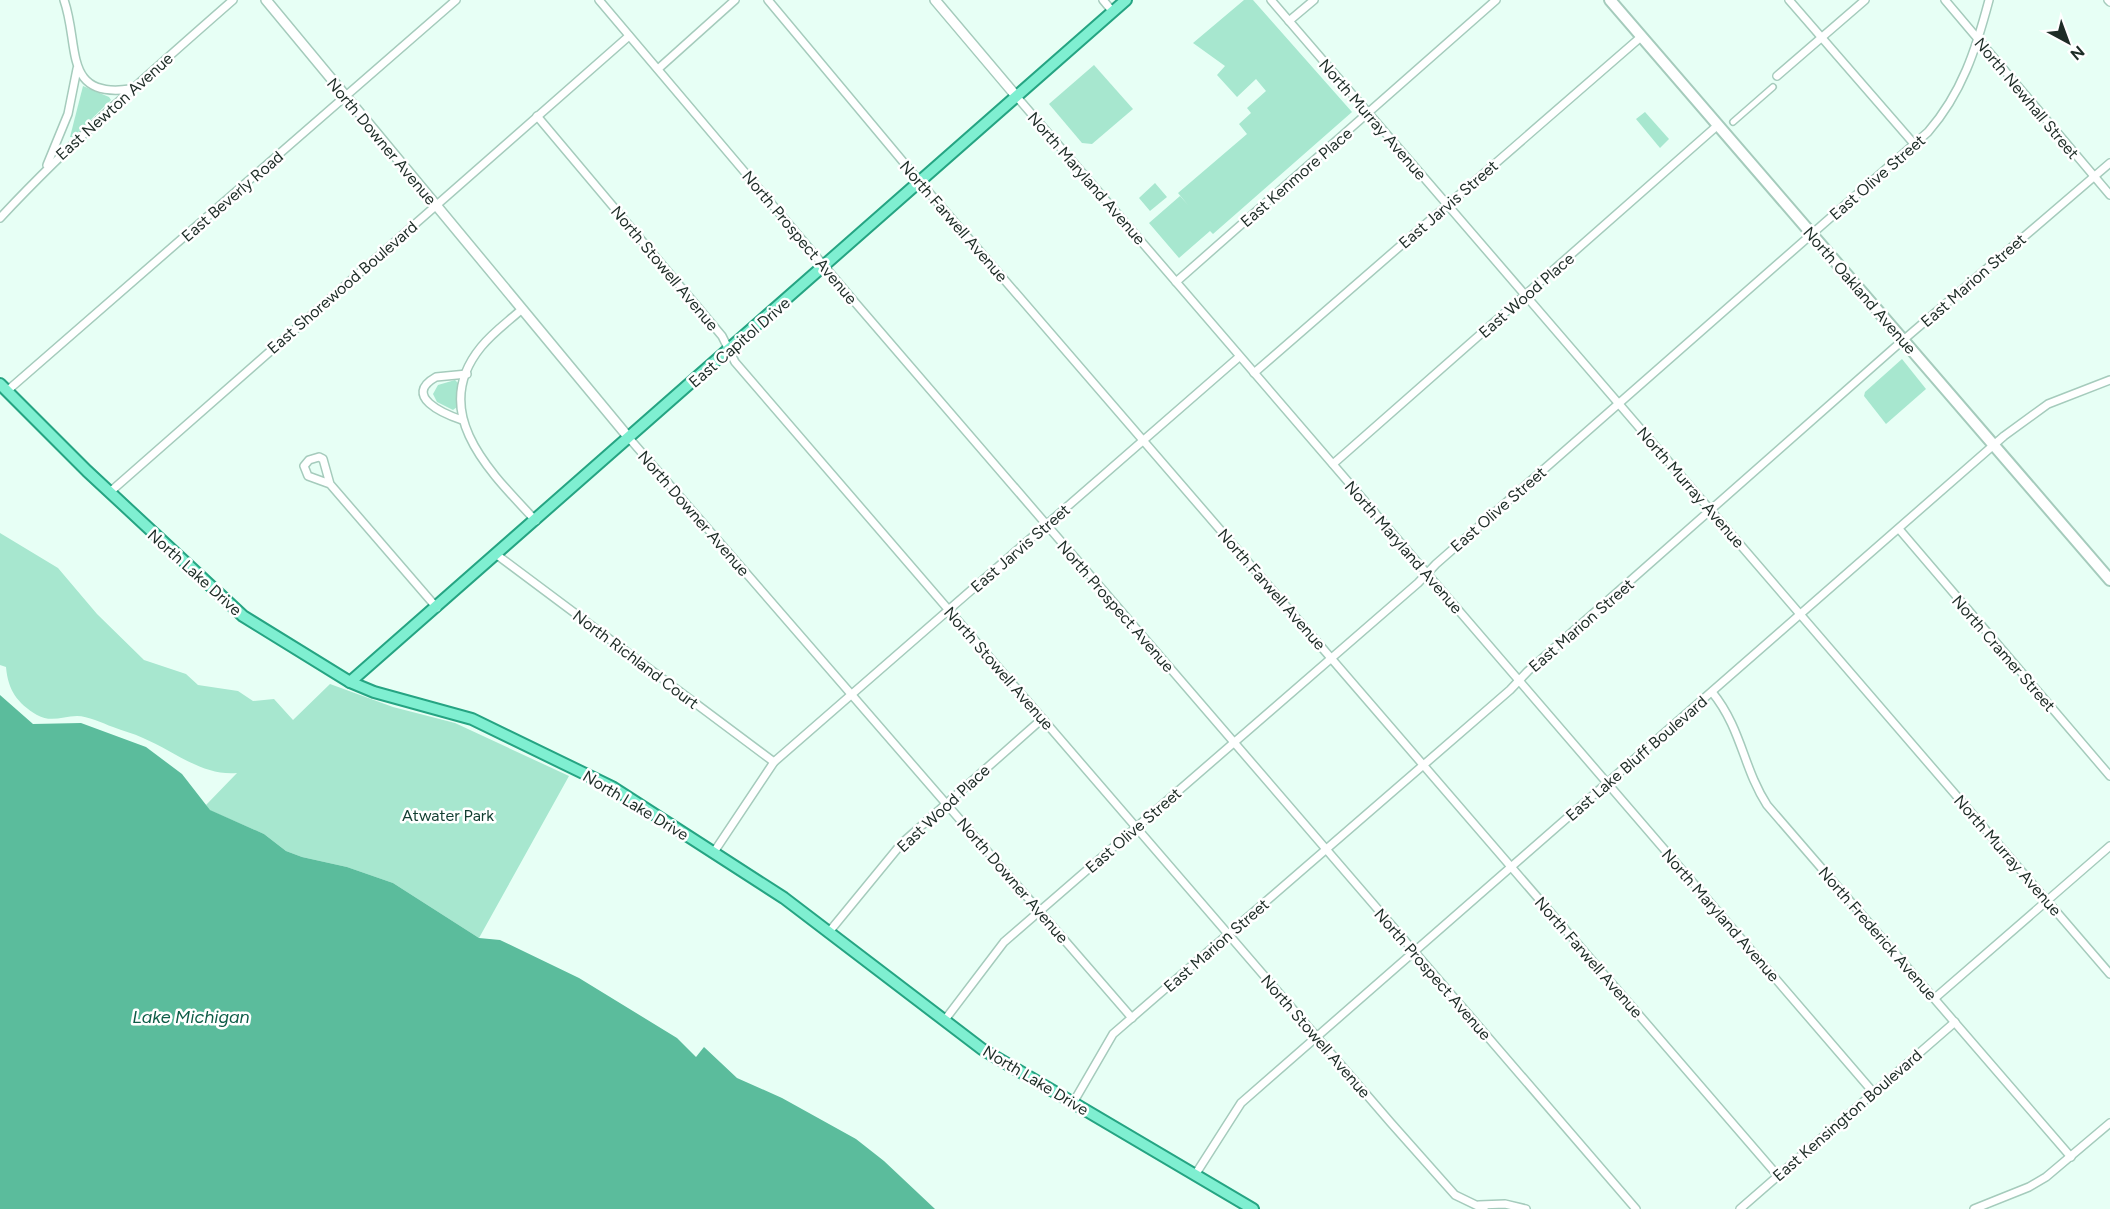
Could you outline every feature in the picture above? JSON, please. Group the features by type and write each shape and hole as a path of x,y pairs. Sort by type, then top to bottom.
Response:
{"main road":[{"name":"East Capitol Drive","path":"350,682 536,521 1126,0"},
{"name":"North Oakland Avenue","path":"1610,0 2110,580"},
{"name":"North Lake Drive","path":"3,388 243,616 350,682 374,692 462,716 612,787 784,898 982,1048 1253,1209"}],"street":[{"path":"45,170 68,114 76,69 73,40 64,0"},
{"name":"East Newton Avenue","path":"0,218 45,170 131,89 233,0"},
{"name":"North Downer Avenue","path":"266,0 629,438 1132,1018"},
{"name":"East Beverly Road","path":"3,388 456,0"},
{"name":"North Prospect Avenue","path":"599,0 1046,525 1636,1209"},
{"path":"658,69 735,0"},
{"name":"North Farwell Avenue","path":"768,0 920,182 1778,1176"},
{"name":"North Maryland Avenue","path":"935,0 1239,357 1873,1092"},
{"path":"1103,0 1113,12"},
{"name":"North Murray Avenue","path":"1271,0 2110,974"},
{"path":"1289,21 1314,0"},
{"name":"East Kenmore Place","path":"1176,282 1496,0"},
{"path":"1789,0 1915,145"},
{"path":"1777,76 1865,0"},
{"name":"North Newhall Street","path":"1945,0 2110,195"},
{"name":"East Olive Street","path":"944,1021 1004,942 1915,145 1944,114 1962,83 1978,41 1989,0"},
{"name":"East Shorewood Boulevard","path":"110,492 629,36"},
{"name":"East Jarvis Street","path":"1254,373 1642,36"},
{"path":"76,69 84,79 103,90 131,89"},
{"path":"1733,122 1773,87"},
{"name":"North Stowell Avenue","path":"537,116 722,336 735,362 1228,935 1449,1190 1484,1209"},
{"name":"East Wood Place","path":"1333,464 1718,125"},
{"name":"East Marion Street","path":"1073,1103 1107,1041 1132,1018 1424,765 1903,340 2110,163"},
{"path":"522,309 480,349 467,374 462,396 462,420 484,462 536,521"},
{"name":"East Jarvis Street","path":"714,852 774,762 1239,357"},
{"path":"462,420 429,404 424,396 425,389 436,376 467,374"},
{"name":"East Lake Bluff Boulevard","path":"1195,1175 1241,1103 1994,445 2048,404 2110,380"},
{"path":"330,484 437,608"},
{"name":"North Cramer Street","path":"1899,529 2110,776"},
{"name":"North Richland Court","path":"497,555 774,762"},
{"name":"North Frederick Avenue","path":"1712,692 1732,720 1754,781 1767,805 2071,1157"},
{"name":"East Wood Place","path":"829,932 902,843 1042,719"},
{"path":"1935,998 2110,846"},
{"name":"East Kensington Boulevard","path":"1740,1209 1955,1022"},
{"path":"1974,1209 1985,1207 2029,1187 2071,1157 2110,1123"},
{"name":"North Stowell Avenue","path":"1477,1205 1505,1204 1526,1209"}],"green space":[{"path":"1244,0 1253,0 1352,112 1213,234 1210,231 1179,258 1149,223 1180,196 1188,205 1178,193 1247,134 1239,124 1251,113 1247,108 1266,91 1256,79 1237,97 1217,75 1225,66 1193,43"},
{"path":"1094,65 1133,109 1092,144 1082,143 1049,104"},
{"path":"83,86 111,100 73,137 70,137"},
{"path":"1645,112 1669,139 1660,148 1636,119"},
{"path":"1155,183 1167,197 1150,211 1139,198"},
{"path":"1902,359 1926,389 1886,424 1864,396 1865,392"},
{"path":"455,380 459,384 457,407 453,410 437,402 433,394 438,385"},
{"name":"Atwater Park","path":"0,533 58,568 97,614 144,660 186,674 198,685 238,691 253,701 274,699 293,720 330,684 393,707 455,723 569,776 479,938 393,883 347,867 286,851 264,834 209,810 206,805 237,773 224,773 200,767 155,743 90,718 77,716 47,719 24,706 11,689 6,667 0,665"}],"water":[{"name":"Lake Michigan","path":"0,695 33,724 81,723 146,747 182,774 210,810 264,834 286,851 347,867 393,883 479,938 500,940 579,978 677,1038 696,1057 704,1047 737,1078 782,1098 856,1139 884,1161 935,1209 0,1209"}]}
